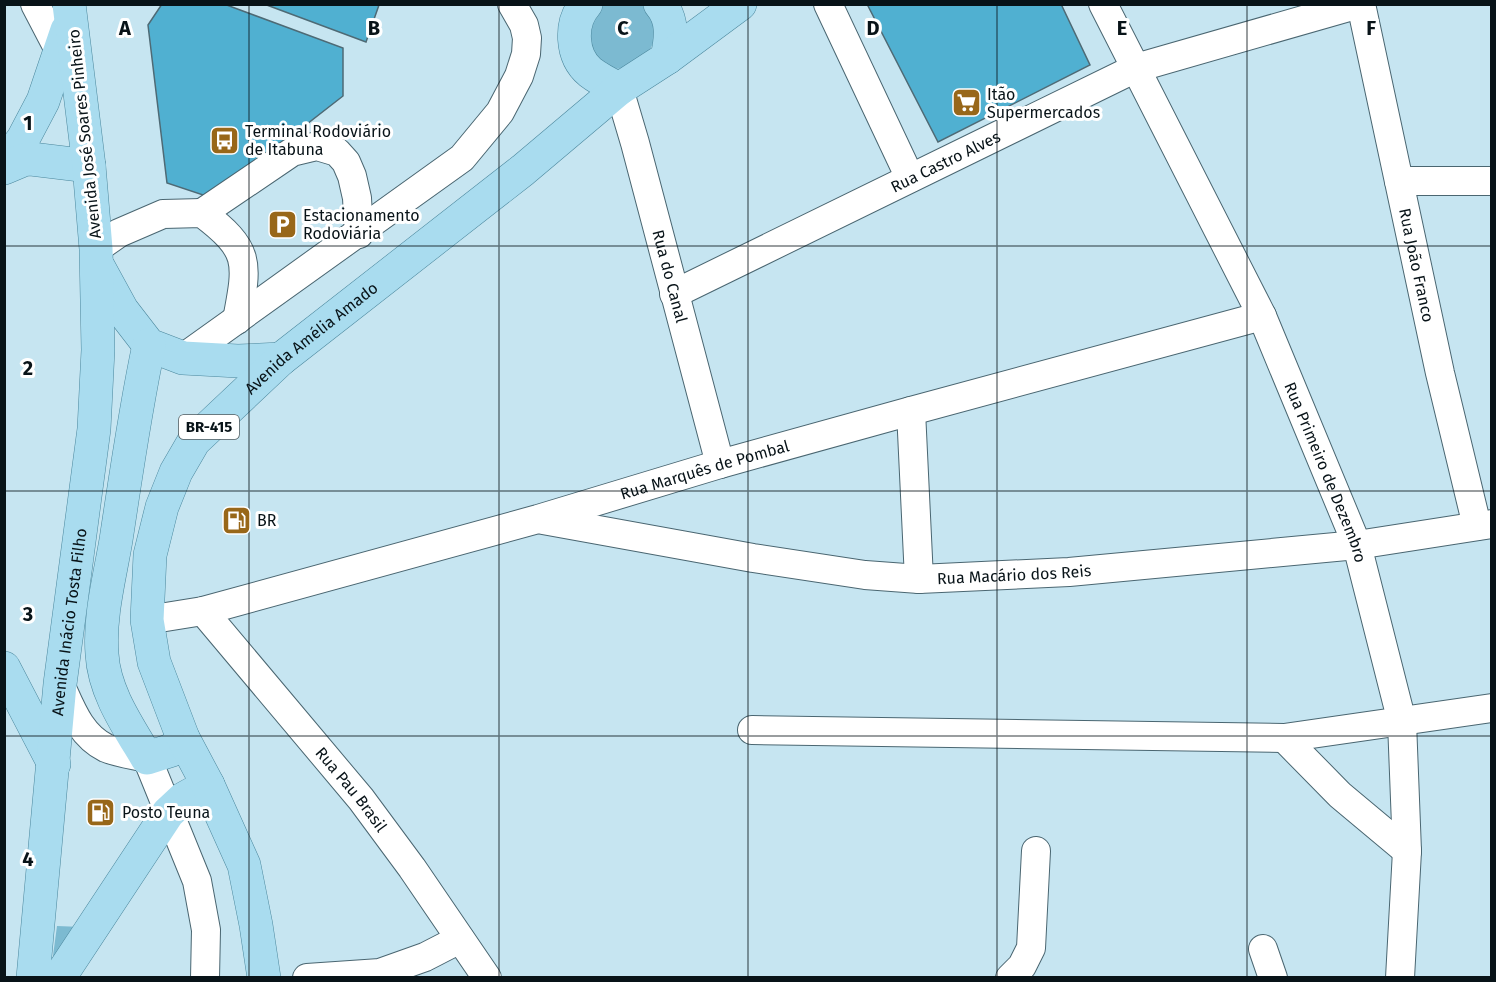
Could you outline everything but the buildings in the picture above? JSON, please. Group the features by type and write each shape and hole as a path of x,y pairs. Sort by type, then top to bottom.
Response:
{"main road":[{"path":"586,4 575,25 574,41 578,57 588,70 619,89"},
{"path":"660,4 670,23 671,39 667,58"},
{"name":"Avenida Amélia Amado","path":"264,978 244,865 208,784 183,738 154,662 147,620 150,555 162,507 176,472 194,441 281,359 523,170 619,89 667,58 740,4"},
{"path":"4,166 43,101 54,74 70,12"},
{"name":"Avenida José Soares Pinheiro","path":"70,12 89,166 96,256"},
{"path":"4,166 31,159 89,166"},
{"path":"96,256 122,310 148,345 183,358 238,361 281,359"},
{"name":"Avenida Inácio Tosta Filho","path":"33,978 60,684 94,429 98,350 96,256"},
{"path":"148,345 135,408 104,615 102,654 108,683 118,709 147,758 172,750 183,738"},
{"path":"4,668 54,764"},
{"path":"59,978 168,813 183,799 208,784"}],"street":[{"name":"Avenida José Soares Pinheiro","path":"35,4 59,51"},
{"path":"183,358 462,158 500,112 519,76 526,54 527,38 524,25 512,4"},
{"path":"828,4 910,178"},
{"name":"Rua Primeiro de Dezembro","path":"1103,4 1262,316 1357,545 1402,722 1407,851 1400,978"},
{"name":"Rua Castro Alves","path":"674,294 1136,68 1360,4"},
{"name":"Rua João Franco","path":"1360,4 1440,373 1484,525"},
{"name":"Rua do Canal","path":"619,89 720,464"},
{"path":"96,256 119,232 162,214 202,213 292,152 317,146 337,152 346,162 357,198 359,234"},
{"path":"1399,181 1491,181"},
{"path":"202,213 232,240 242,256 245,278 237,320"},
{"name":"Rua Marquês de Pombal","path":"147,620 203,611 538,519 720,464 1086,362 1262,316"},
{"path":"911,411 919,579"},
{"name":"Rua Macário dos Reis","path":"538,519 753,558 864,575 919,579 1069,572 1357,545 1484,525"},
{"name":"Rua Pau Brasil","path":"203,611 361,799 412,868 487,978"},
{"path":"21,702 36,709 42,709 51,701 60,684"},
{"path":"60,684 79,724 90,737 107,748 147,758 197,881 206,930 205,978"},
{"path":"752,730 1284,738 1491,708"},
{"path":"1284,738 1340,795 1407,851"},
{"path":"1010,978 1022,966 1031,948 1036,850"},
{"path":"307,978 380,973 425,957 460,939"},
{"path":"1263,949 1273,978"}],"shaded area":[{"path":"597,5 643,5 653,17 656,30 653,43 646,55 636,63 624,68 611,68 598,61 585,26"},
{"path":"57,926 82,927 50,978"}],"place":[{"name":"Itão Supermercados","path":"966,103"},
{"name":"Terminal Rodoviário de Itabuna","path":"224,140"},
{"name":"Estacionamento Rodoviária","path":"282,224"},
{"name":"BR","path":"236,520"},
{"name":"Posto Teuna","path":"101,812"}]}
